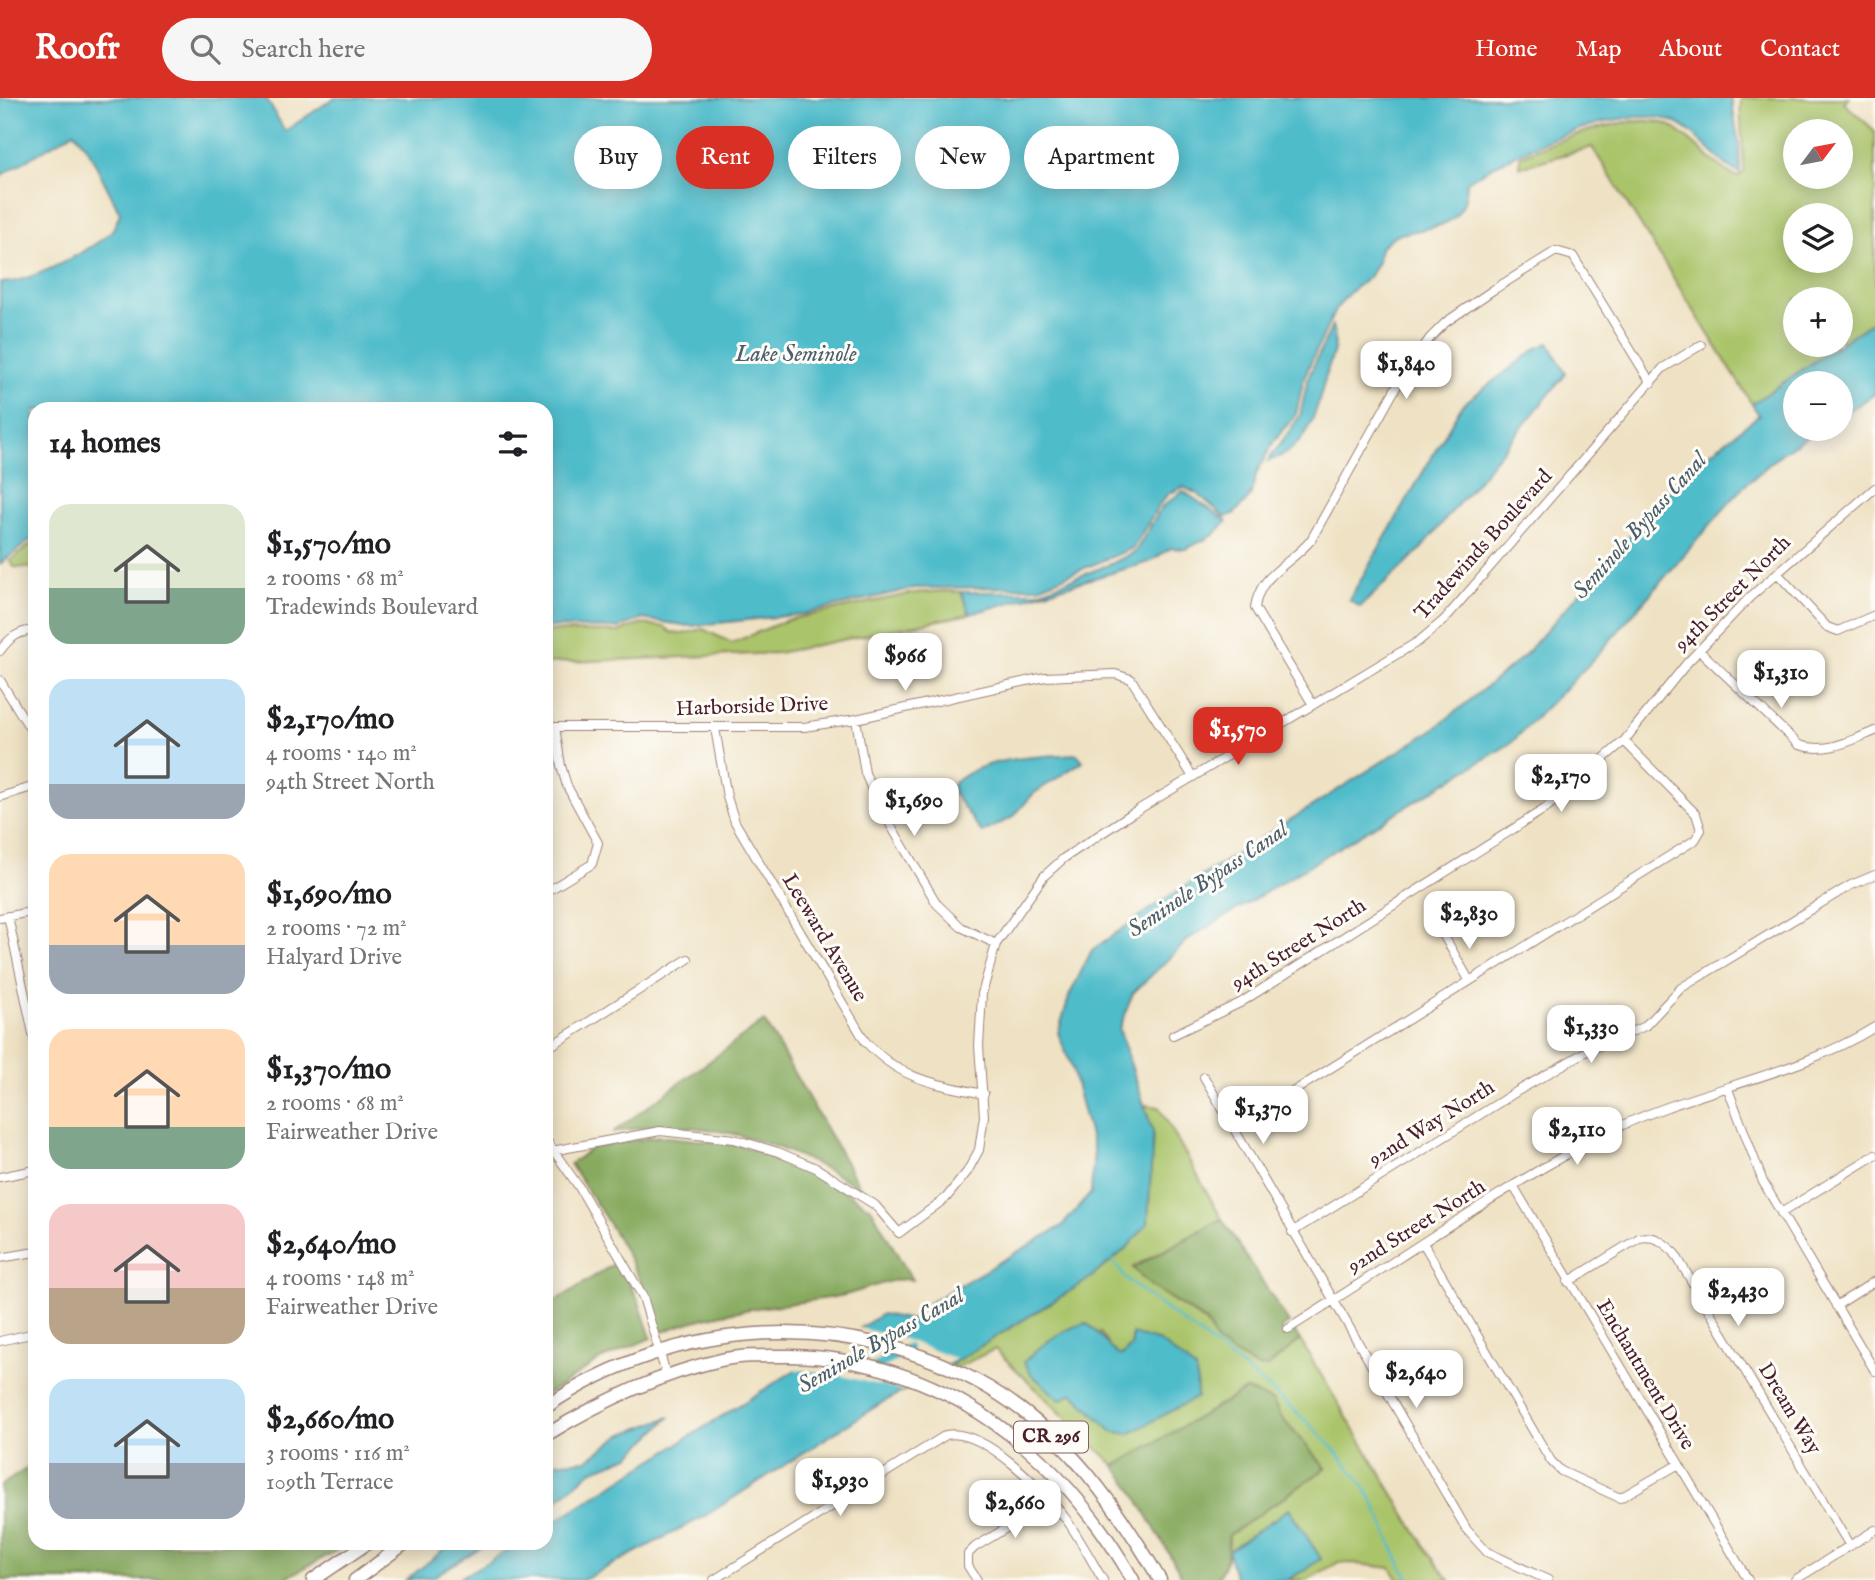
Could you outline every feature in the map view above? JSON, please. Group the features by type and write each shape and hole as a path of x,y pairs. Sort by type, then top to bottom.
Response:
{"main road":[{"name":"CR 296","path":"553,1402 612,1369 728,1335 774,1331 872,1345 939,1366 989,1388 1062,1446 1105,1493 1160,1580"},
{"name":"CR 296","path":"553,1431 593,1406 667,1377 722,1360 772,1356 811,1357 846,1362 914,1381 961,1403 1036,1453 1082,1502 1133,1580"},
{"path":"313,1580 357,1550"},
{"path":"355,1580 396,1550"}],"street":[{"path":"1312,705 1255,608 1256,594 1263,582 1298,555 1311,540 1399,382 1430,338 1446,322 1556,251 1564,252 1573,256 1651,383"},
{"name":"Tradewinds Boulevard","path":"553,1151 660,1131 734,1139 778,1152 817,1168 875,1205 899,1233 946,1198 967,1172 982,1137 984,1094 979,1046 980,1003 996,944 1029,895 1055,865 1193,777 1399,654 1444,620 1662,369 1701,345"},
{"name":"94th Street North","path":"1173,1035 1240,1003 1546,808 1624,741 1699,650 1777,573 1875,488"},
{"path":"1777,573 1827,627 1838,631 1875,615"},
{"path":"0,651 7,640 28,630"},
{"path":"1699,650 1799,745 1811,749 1836,747 1875,731"},
{"name":"Harborside Drive","path":"553,727 804,727 856,719 1045,677 1124,676 1131,679 1193,777"},
{"path":"0,680 28,726"},
{"path":"856,719 865,773 877,802 937,904 961,927 996,944"},
{"name":"Leeward Avenue","path":"715,728 727,797 735,822 865,1041 875,1052 919,1080 984,1094"},
{"path":"553,735 567,786 598,844 592,864 553,888"},
{"path":"1235,1128 1695,841 1701,830 1696,814 1624,741"},
{"path":"0,797 28,788"},
{"name":"92nd Way North","path":"1292,1232 1516,1092 1587,1051 1645,1026 1681,988 1851,885 1875,875"},
{"path":"28,912 4,917 28,1015"},
{"path":"1444,936 1469,980"},
{"path":"553,1045 688,959"},
{"name":"92nd Street North","path":"1288,1329 1423,1243 1605,1133 1677,1104 1808,1061 1875,1027"},
{"path":"1204,1077 1467,1530 1487,1552 1548,1580"},
{"path":"1728,1089 1753,1159 1781,1213 1875,1371"},
{"path":"1781,1213 1875,1155"},
{"path":"553,1157 643,1297 667,1377"},
{"path":"0,1177 28,1171"},
{"name":"Enchantment Drive","path":"1514,1187 1568,1282 1748,1580"},
{"name":"Dream Way","path":"1568,1282 1639,1238 1660,1240 1674,1252 1850,1546"},
{"path":"1423,1243 1551,1461 1561,1471 1620,1498 1679,1464"},
{"path":"0,1258 28,1253"},
{"path":"1836,1306 1875,1281"},
{"path":"0,1341 28,1335"},
{"path":"719,1579 946,1435 957,1433 969,1436 987,1447 1051,1501 1072,1527 1103,1580"},
{"path":"977,1580 968,1566 968,1554 975,1547 1051,1501"},
{"path":"1795,1580 1875,1530"}],"green space":[{"path":"1741,98 1849,98 1844,103 1875,131 1875,320 1853,335 1853,287 1783,287 1783,357 1821,357 1800,371 1783,371 1783,383 1752,404 1592,147 1520,167 1520,156 1575,135 1620,123 1660,122 1674,128 1737,177 1744,173"},
{"path":"28,547 28,568 14,567 10,561"},
{"path":"962,592 970,614 778,653 553,663 553,631 618,632 641,624 665,627 671,632 682,634 703,629 732,643 787,620 914,593"},
{"path":"764,1021 861,1189 803,1158 742,1136 678,1127 612,1133"},
{"path":"1144,1105 1159,1107 1222,1219 1133,1267 1150,1285 1205,1322 1218,1344 1268,1367 1300,1340 1430,1555 1450,1580 1399,1580 1391,1568 1339,1562 1307,1580 1288,1580 1321,1559 1289,1509 1228,1551 1229,1535 1326,1468 1255,1393 1245,1390 1115,1466 995,1349 956,1368 950,1365 1086,1281 1127,1248 1153,1132","holes":["1100,1332 1114,1354 1122,1356 1132,1345 1129,1434 1111,1430 1073,1393"]},
{"path":"659,1136 733,1144 776,1156 814,1172 871,1208 912,1280 887,1282 840,1296 726,1313 660,1333 653,1310 633,1266 570,1164 593,1147"},
{"path":"1222,1219 1289,1323 1281,1328 1285,1336 1294,1331 1300,1340 1268,1367 1258,1368 1218,1344 1205,1321 1150,1285 1133,1268"},
{"path":"617,1262 638,1299 651,1338 600,1360 553,1390 553,1303"},
{"path":"1246,1390 1273,1401 1281,1417 1326,1468 1229,1535 1227,1559 1217,1580 1184,1580 1131,1487 1115,1466"},
{"path":"28,1468 28,1550 338,1550 282,1580 0,1580 0,1486"}],"water":[{"name":"Lake Seminole","path":"0,98 266,98 285,131 334,98 1731,98 1739,145 1740,173 1722,162 1681,126 1672,121 1650,117 1624,118 1567,134 1537,145 1467,182 1461,209 1454,217 1446,223 1388,240 1380,248 1378,262 1369,277 1349,293 1335,310 1304,377 1296,414 1274,441 1257,472 1250,497 1234,514 1225,517 1198,494 1183,487 1168,494 1133,548 1039,587 914,588 803,614 690,626 641,619 619,628 553,627 553,402 28,402 28,542 0,564 0,282 11,282 42,272 93,246 114,227 120,213 88,149 74,132 0,176"},
{"path":"1875,320 1875,394 1853,408 1853,371 1800,371 1821,357 1853,357 1853,335"},
{"path":"1332,326 1334,349 1315,414 1293,447 1268,461 1300,416 1308,378"},
{"path":"1549,343 1566,374 1420,550 1360,607 1349,600 1462,405 1537,348"},
{"path":"1783,383 1783,441 1801,441 1783,452 1742,488 1593,660 1511,743 1190,938 1133,993 1119,1029 1153,1132 1148,1223 1127,1248 1086,1281 950,1365 851,1334 882,1314 916,1321 934,1312 929,1303 1062,1226 1091,1193 1094,1151 1071,1065 1058,1033 1070,994 1092,950 1165,899 1437,727 1524,656 1685,473 1759,415 1752,404"},
{"path":"1183,491 1227,521 1214,535 1186,549 1171,548 1149,562 970,614 961,592 1039,592 1135,552 1162,507"},
{"path":"1077,754 1083,761 1033,794 1013,817 982,833 952,791 954,783 981,767 1029,757"},
{"path":"1086,1323 1113,1351 1122,1356 1132,1345 1132,1334 1160,1342 1196,1370 1197,1397 1129,1434 1111,1431 1073,1393 1060,1400 1032,1375 1024,1362 1052,1338"},
{"path":"808,1362 914,1386 883,1402 705,1516 583,1580 456,1580 508,1550 553,1550 553,1523"},
{"path":"670,1417 630,1456 591,1471 553,1504 553,1463 587,1460 621,1435"},
{"path":"1289,1509 1321,1559 1288,1580 1236,1580 1228,1551"},
{"path":"444,1550 476,1550 433,1577 406,1580"}],"pier":[{"path":"856,1327 904,1339 956,1359 944,1366 847,1334"},
{"path":"809,1358 916,1383 903,1391 834,1374 790,1369"}],"waterway":[{"path":"1112,1260 1126,1279 1259,1380 1322,1437 1349,1467 1371,1498 1398,1560 1410,1580"},
{"name":"Seminole Bypass Canal","path":"872,1369 907,1349"}]}
